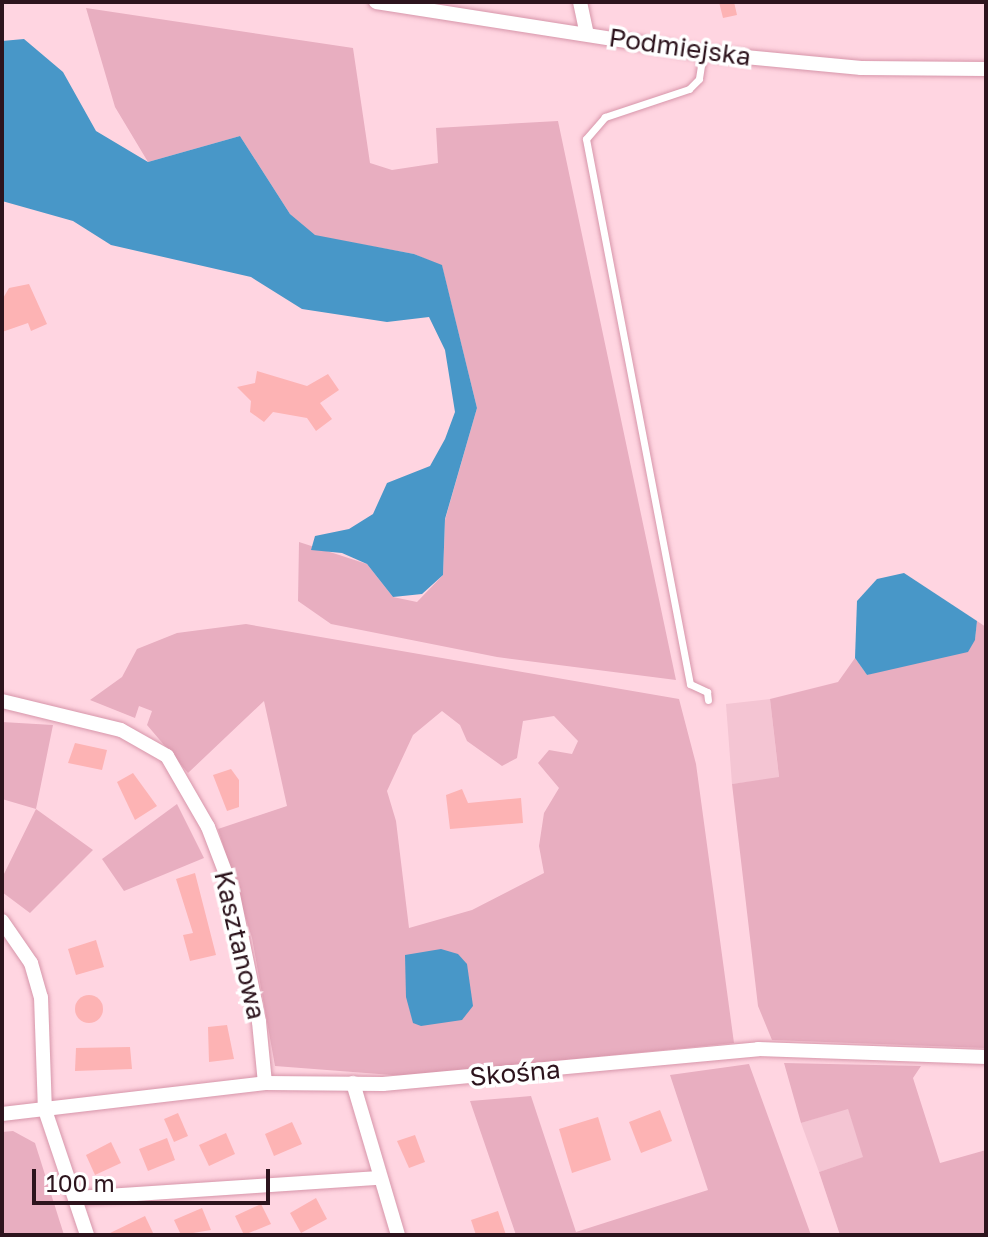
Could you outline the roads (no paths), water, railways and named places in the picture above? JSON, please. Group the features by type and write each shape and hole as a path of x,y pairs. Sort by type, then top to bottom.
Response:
{"street":[{"name":"Podmiejska","path":"376,2 703,53 861,68 986,69"},
{"path":"580,2 587,34"},
{"name":"Kasztanowa","path":"2,701 121,730 167,756 208,827 232,890 259,1022 265,1083"},
{"path":"2,921 31,963 41,997 45,1110 87,1235"},
{"name":"Skośna","path":"2,1114 265,1083 353,1083 758,1049 986,1057"},
{"path":"353,1083 398,1235"},
{"path":"76,1198 379,1178"}],"lane":[{"path":"703,53 699,79 689,89 605,117 586,139 690,684 707,692 708,700"}],"water":[{"path":"24,39 63,72 96,131 148,162 240,136 290,214 315,235 414,254 442,265 477,408 445,519 443,575 422,594 393,597 367,564 342,553 311,550 315,536 349,529 373,514 387,483 430,466 445,439 455,412 445,350 429,317 387,322 302,309 251,277 111,245 73,221 2,201 2,41"},
{"path":"904,573 977,621 975,640 968,652 867,675 855,658 857,601 877,579"},
{"path":"441,949 458,954 467,964 473,1006 462,1020 421,1026 413,1023 406,997 405,955"}]}
